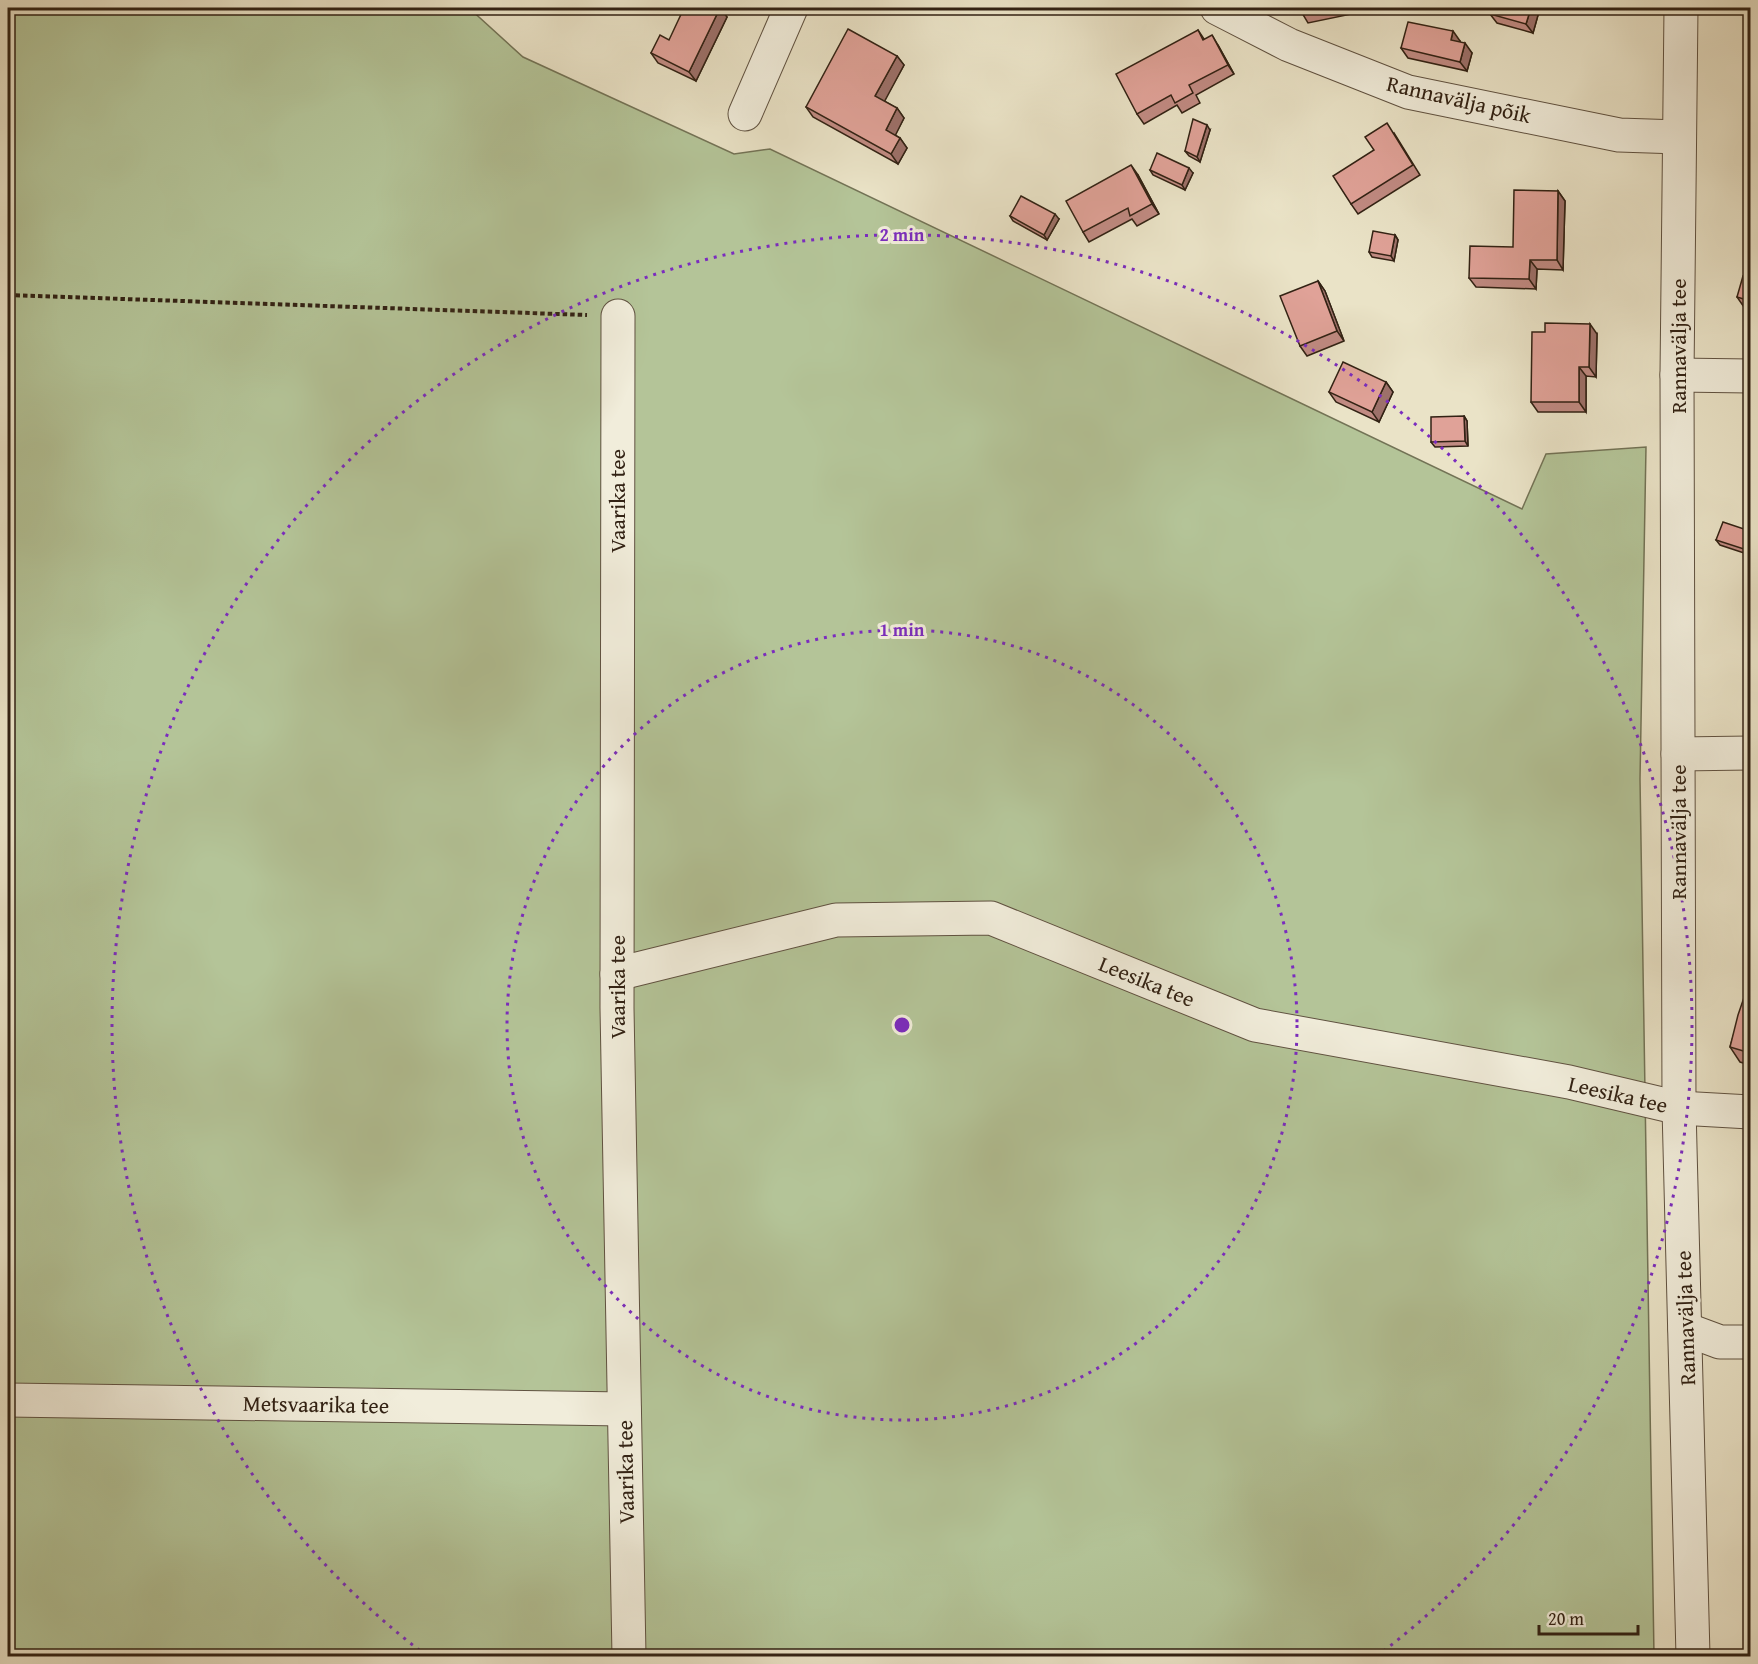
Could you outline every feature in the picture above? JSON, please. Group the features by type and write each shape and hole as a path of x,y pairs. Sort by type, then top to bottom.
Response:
{"street":[{"path":"745,114 791,8"},
{"name":"Rannavälja põik","path":"1217,8 1289,45 1408,92 1619,135 1679,137"},
{"name":"Rannavälja tee","path":"1681,8 1677,375 1679,1108 1693,1656"},
{"name":"Vaarika tee","path":"618,316 617,974 628,1656"},
{"path":"1677,375 1750,376"},
{"path":"1678,754 1750,753"},
{"name":"Leesika tee","path":"617,974 837,920 991,918 1255,1025 1569,1082 1679,1108 1750,1112"},
{"path":"1685,1329 1720,1342 1750,1342"},
{"name":"Metsvaarika tee","path":"8,1400 624,1409"}],"path":[{"path":"8,295 618,316"}],"green space":[{"path":"8,8 469,8 523,57 734,154 770,149 1522,509 1546,454 1646,447 1640,779 1654,1656 8,1656"}],"building":[{"path":"684,8 720,8 689,72 651,53 660,35 669,40"},
{"path":"1300,8 1329,8 1302,13"},
{"path":"1491,8 1531,8 1526,24 1490,14"},
{"path":"1408,22 1453,31 1451,40 1465,43 1460,62 1401,48"},
{"path":"848,29 897,56 875,96 897,108 886,130 900,138 891,154 806,107"},
{"path":"1198,30 1203,40 1212,35 1228,65 1189,85 1193,93 1175,103 1171,95 1137,114 1116,74"},
{"path":"1193,119 1207,125 1197,157 1185,151"},
{"path":"1387,123 1413,165 1351,204 1333,176 1374,150 1365,137"},
{"path":"1157,153 1189,168 1182,185 1150,170"},
{"path":"1131,165 1152,204 1130,216 1128,208 1083,232 1066,201"},
{"path":"1514,190 1558,191 1557,260 1530,260 1529,279 1469,278 1470,246 1513,247"},
{"path":"1021,196 1055,214 1044,235 1010,216"},
{"path":"1373,231 1395,235 1391,256 1369,252"},
{"path":"1743,276 1750,278 1750,301 1737,297"},
{"path":"1318,281 1337,331 1300,346 1280,296"},
{"path":"1545,323 1590,324 1589,367 1579,367 1579,402 1531,402 1532,332 1545,332"},
{"path":"1343,362 1386,382 1372,412 1329,392"},
{"path":"1464,416 1465,441 1431,442 1431,417"},
{"path":"1723,522 1750,531 1750,551 1716,540"},
{"path":"1750,980 1750,1053 1730,1047"}]}
